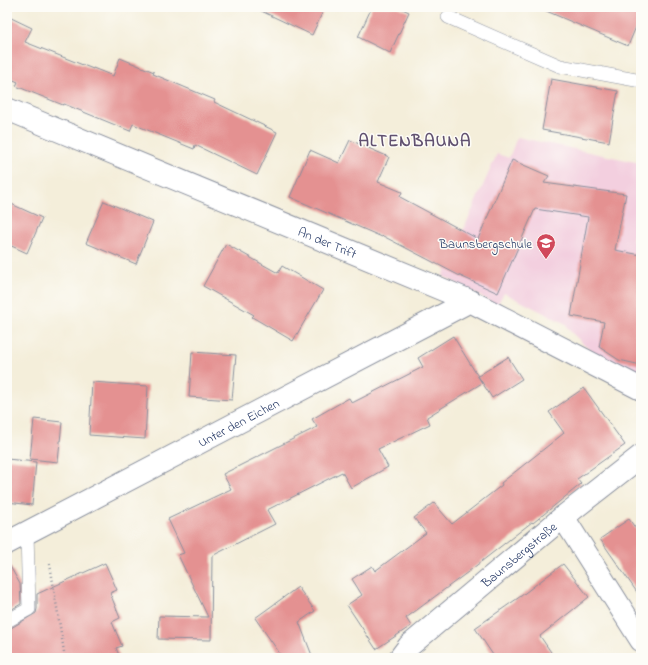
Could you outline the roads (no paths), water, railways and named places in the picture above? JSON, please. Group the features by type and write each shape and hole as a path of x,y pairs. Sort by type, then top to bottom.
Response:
{"street":[{"name":"An der Trift","path":"7,109 470,301 641,389"},
{"name":"Unter den Eichen","path":"7,543 470,301"},
{"name":"Baunsbergstraße","path":"400,658 409,646 563,517 641,456"},
{"path":"563,517 641,640"}],"lane":[{"path":"448,17 560,66 641,81"},
{"path":"7,621 29,609 33,529"}],"place":[{"name":"Baunsbergschule","path":"546,260"}],"district":[{"name":"ALTENBAUNA","path":"415,140"}]}
